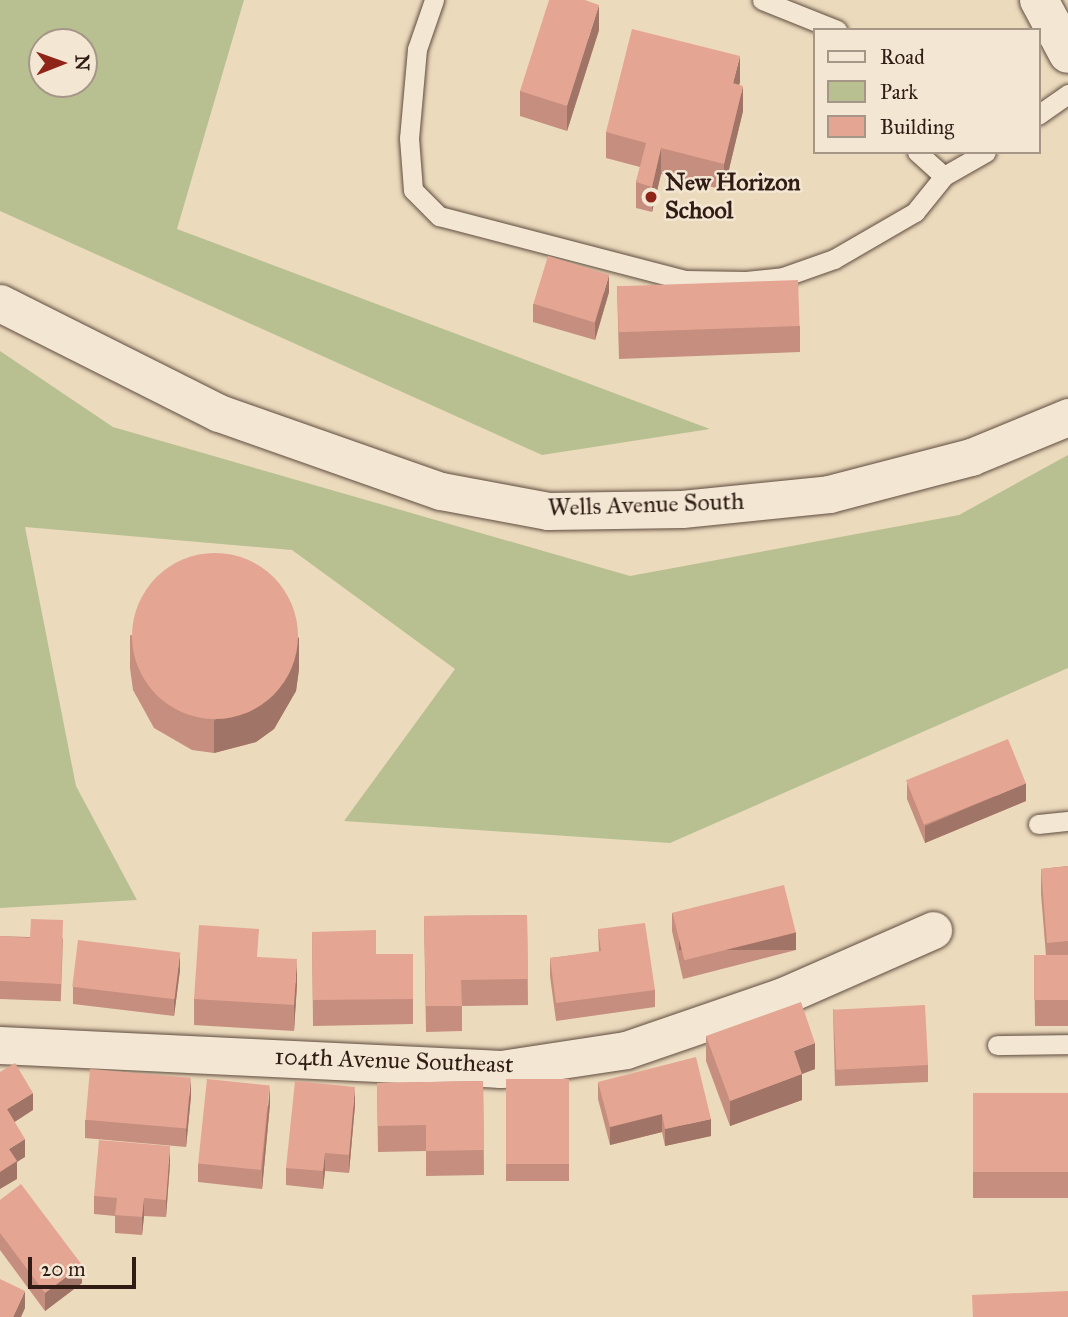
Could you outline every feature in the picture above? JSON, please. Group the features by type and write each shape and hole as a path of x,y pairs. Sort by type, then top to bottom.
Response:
{"main road":[{"path":"1039,0 1068,54"}],"street":[{"name":"Wells Avenue South","path":"0,303 219,413 441,491 548,511 682,509 829,494 971,457 1068,417"},
{"name":"104th Avenue Southeast","path":"0,1045 501,1069 626,1050 783,996 933,930"}],"lane":[{"path":"434,0 417,49 409,138 413,190 439,216 685,281 746,281 783,277 834,259 915,212 944,176 982,154"},
{"path":"762,0 832,28"},
{"path":"1040,114 1068,94"},
{"path":"919,154 944,176"},
{"path":"1038,824 1068,821"},
{"path":"997,1045 1068,1044"}],"green space":[{"path":"0,0 244,0 177,229 710,429 542,455 0,211"},
{"path":"0,351 113,427 630,576 959,515 1068,455 1068,668 670,843 344,821 455,669 292,550 25,527 76,786 137,900 0,908"}],"building":[{"path":"549,0 585,0 599,5 567,106 520,91"},
{"path":"632,29 740,56 733,83 743,86 724,164 661,148 652,187 636,182 646,143 606,132"},
{"path":"548,256 609,275 595,323 533,304"},
{"path":"798,280 800,326 619,332 617,286"},
{"path":"215,553 247,559 274,577 292,604 298,636 292,668 274,695 247,713 215,719 183,713 156,695 138,668 132,636 138,604 156,577 183,559"},
{"path":"1008,739 1026,784 924,825 906,780"},
{"path":"1068,866 1068,941 1047,943 1041,869"},
{"path":"784,885 796,933 684,960 672,913"},
{"path":"527,915 528,979 461,980 462,1006 426,1006 424,916"},
{"path":"31,919 63,920 61,984 0,981 0,936 30,938"},
{"path":"645,923 655,990 556,1003 550,958 601,951 598,929"},
{"path":"199,925 259,929 257,957 297,959 294,1005 194,999"},
{"path":"376,930 376,954 413,954 413,999 313,1000 312,932"},
{"path":"78,940 180,953 175,999 72,987"},
{"path":"1034,955 1068,955 1068,1000 1034,1000"},
{"path":"801,1002 815,1043 794,1051 802,1074 730,1101 706,1036"},
{"path":"925,1005 928,1065 836,1070 833,1010"},
{"path":"696,1057 711,1119 665,1129 662,1114 610,1127 598,1082"},
{"path":"15,1063 33,1093 7,1109 25,1139 9,1149 17,1161 0,1172 0,1072"},
{"path":"90,1069 191,1078 186,1129 86,1120"},
{"path":"207,1079 270,1086 261,1170 198,1164"},
{"path":"506,1079 569,1079 569,1164 506,1164"},
{"path":"295,1081 355,1087 349,1155 325,1153 323,1171 286,1168"},
{"path":"483,1081 484,1150 426,1151 426,1125 378,1126 377,1083"},
{"path":"973,1093 1068,1093 1068,1172 973,1172"},
{"path":"99,1140 170,1146 166,1200 144,1198 142,1217 115,1215 117,1198 94,1196"},
{"path":"21,1184 82,1265 45,1293 0,1233 0,1200"},
{"path":"0,1279 25,1291 13,1317 0,1317"},
{"path":"1068,1291 1068,1317 973,1317 972,1295"}],"place":[{"name":"New Horizon School","path":"651,197"}]}
